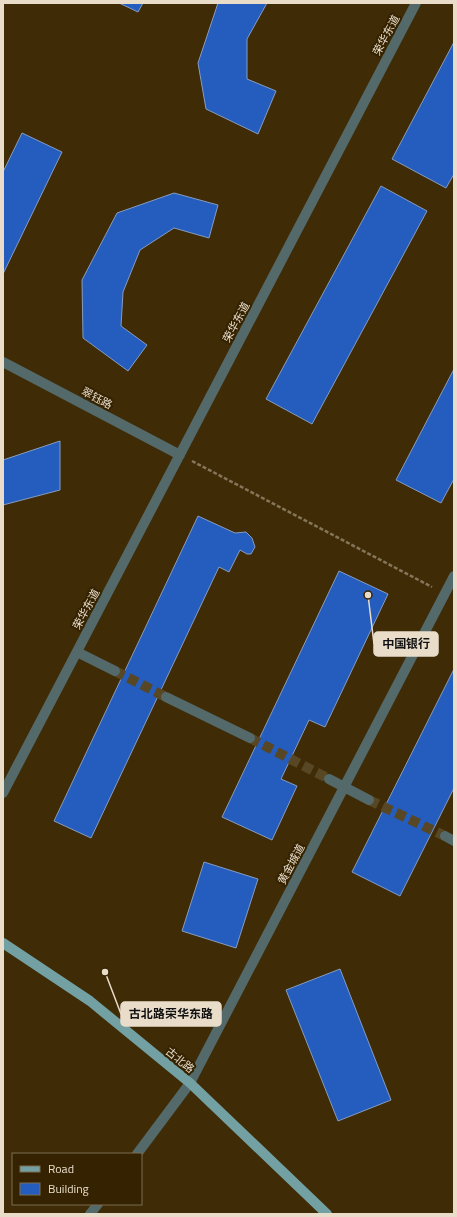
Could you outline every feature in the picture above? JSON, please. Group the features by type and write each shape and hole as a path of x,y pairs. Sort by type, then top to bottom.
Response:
{"main road":[{"name":"古北路","path":"3,943 90,1001 190,1083 327,1214"}],"street":[{"name":"荣华东道","path":"3,793 416,3"},
{"name":"翠钰路","path":"3,362 180,455"},
{"name":"黄金城道","path":"138,1153 190,1083 454,576"},
{"path":"77,652 116,671"},
{"path":"166,697 250,738"},
{"path":"329,779 369,800"},
{"path":"90,1214 97,1205"}],"path":[{"path":"180,455 445,593"}],"building":[{"path":"119,3 143,3 138,12"},
{"path":"218,3 267,3 247,39 247,79 276,91 258,134 206,109 198,63"},
{"path":"454,42 454,174 446,188 392,159"},
{"path":"22,133 62,152 3,274 3,172"},
{"path":"381,186 427,211 312,424 266,399"},
{"path":"174,193 218,205 209,238 174,228 140,250 123,292 121,326 147,345 128,371 83,338 82,280 117,213"},
{"path":"454,369 454,479 441,503 396,480"},
{"path":"60,441 60,490 3,505 3,460"},
{"path":"198,516 235,533 246,532 252,538 255,547 251,554 247,554 240,550 229,572 219,567 91,838 54,821"},
{"path":"339,571 388,594 325,727 309,720 281,779 297,786 272,840 222,817"},
{"path":"454,669 454,788 400,896 352,872"},
{"path":"204,862 258,879 236,948 182,931"},
{"path":"340,969 391,1100 338,1121 286,990"}],"tunnel":[{"path":"115,671 166,697"},
{"path":"250,738 329,779"},
{"path":"369,800 445,836"}],"place":[{"name":"中国银行","path":"368,595"},
{"name":"古北路荣华东路","path":"105,972"}]}
